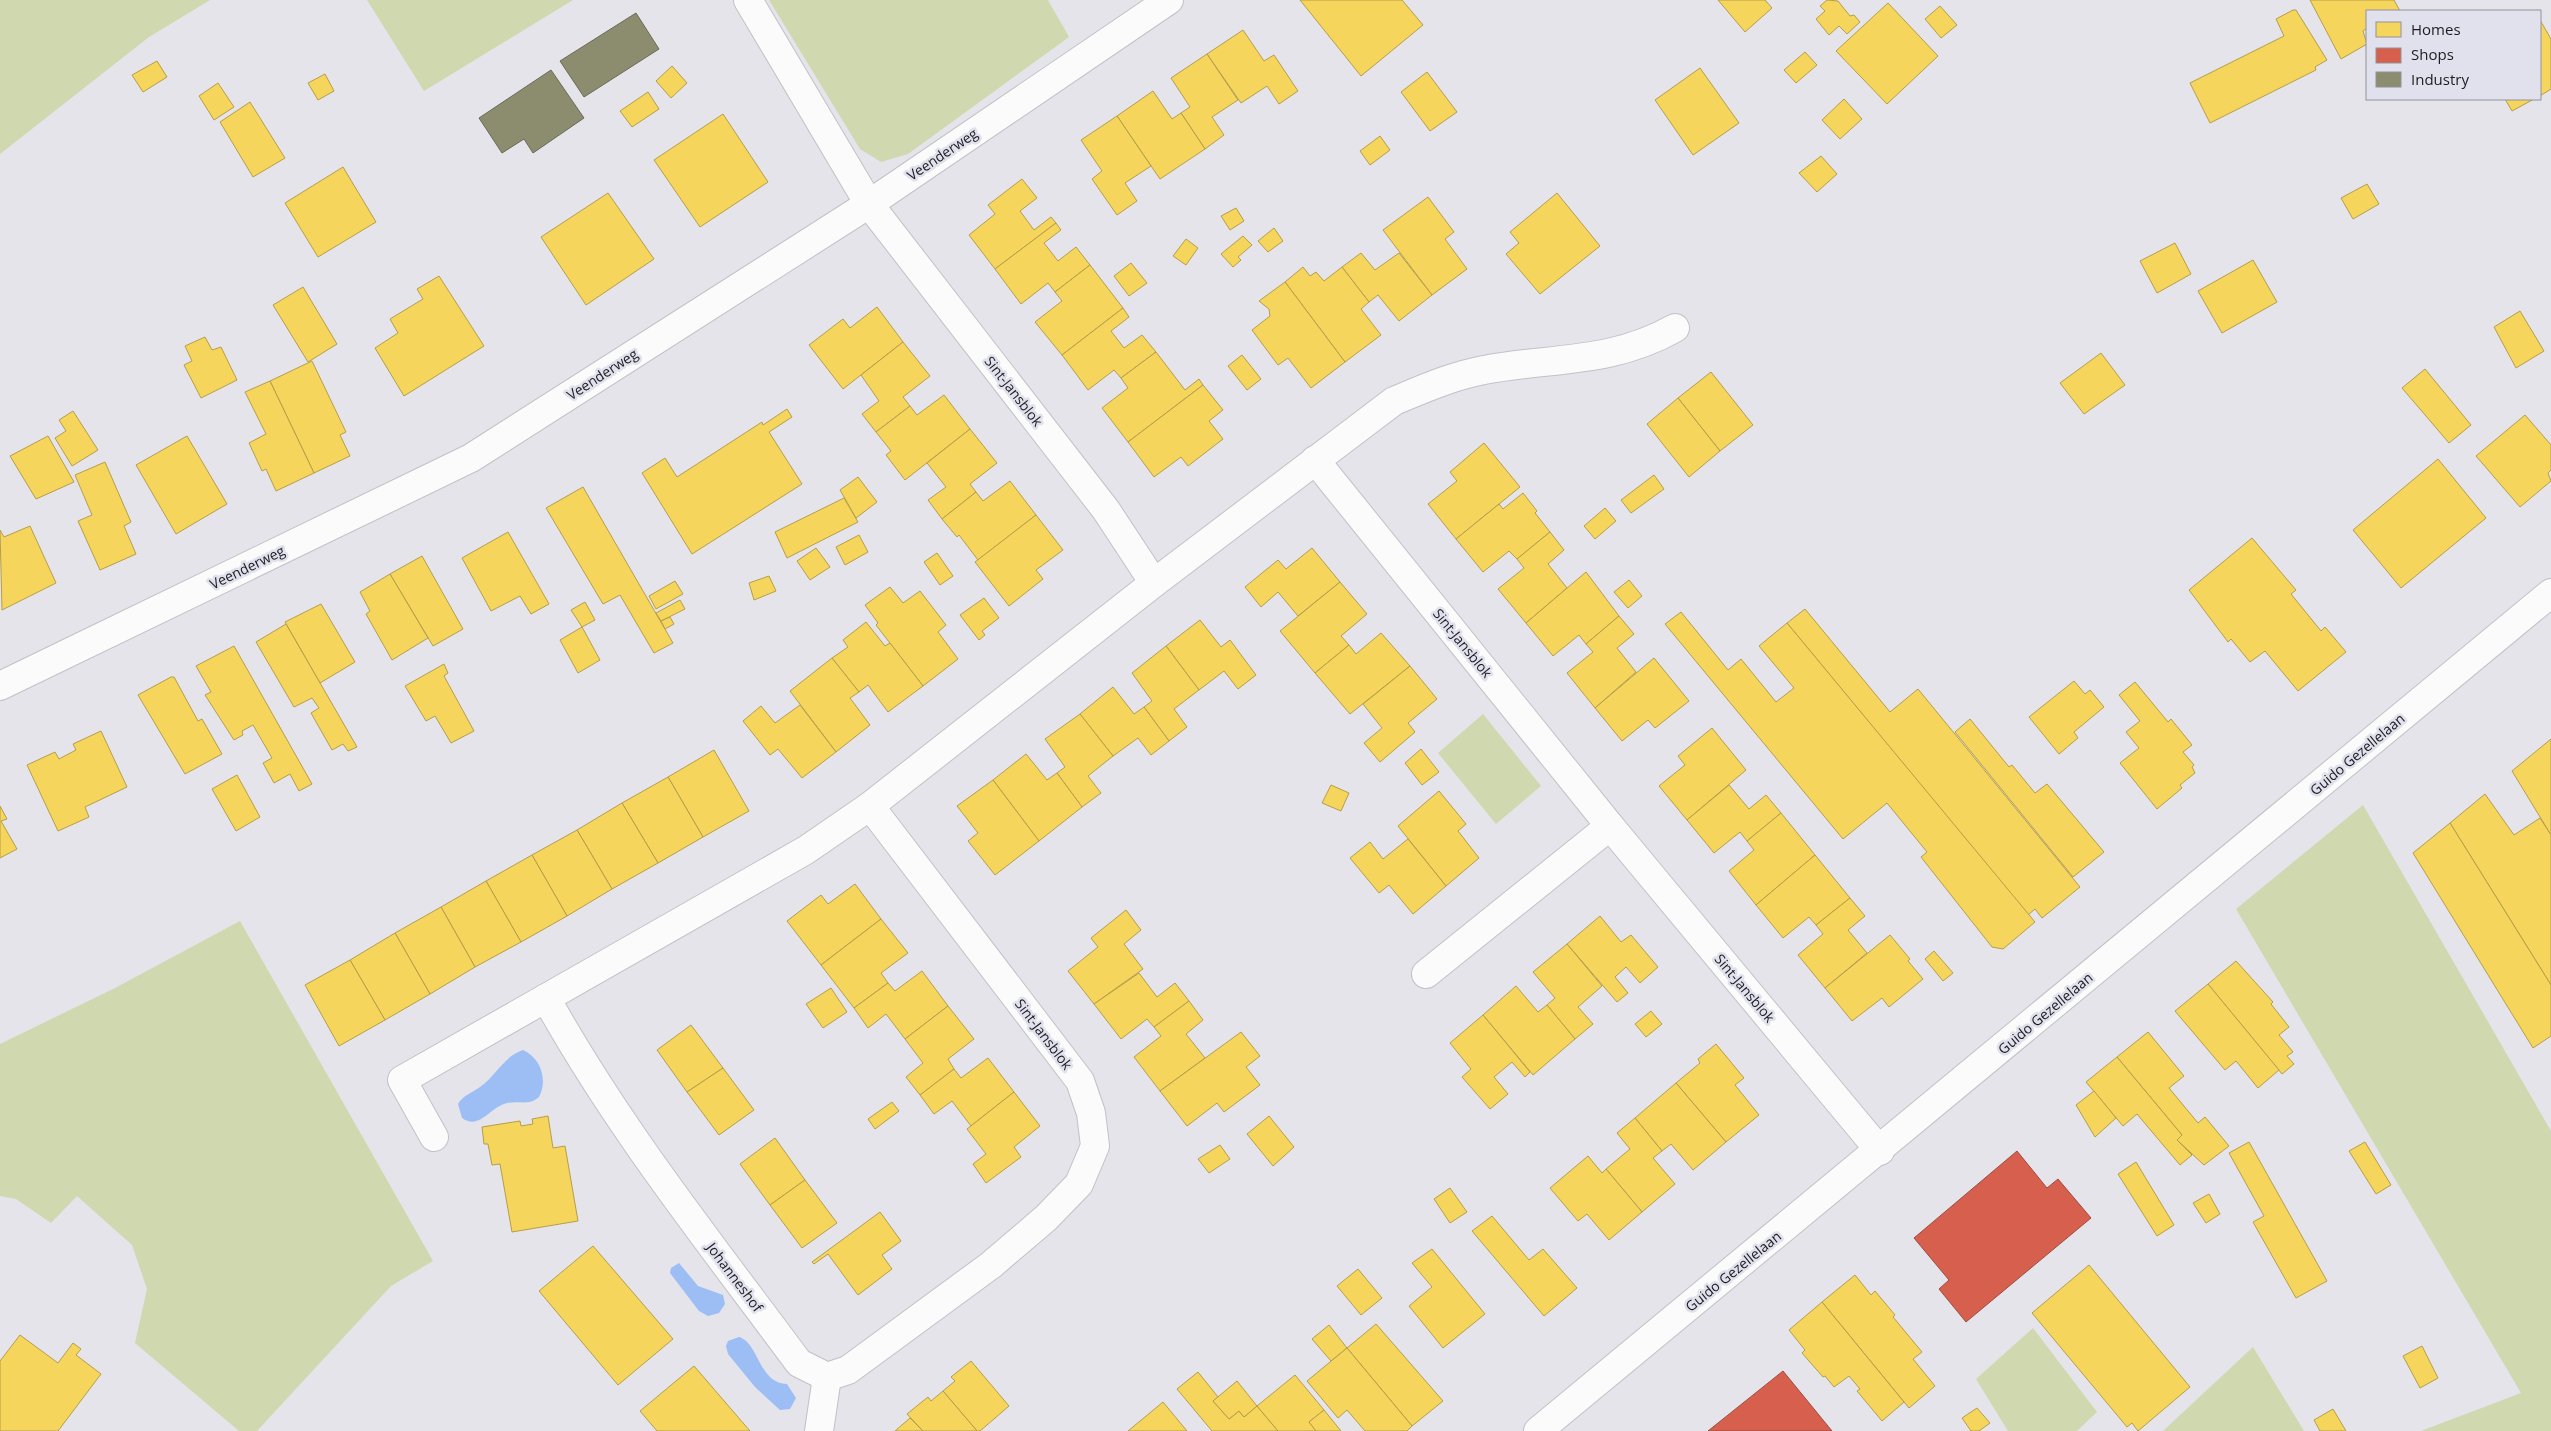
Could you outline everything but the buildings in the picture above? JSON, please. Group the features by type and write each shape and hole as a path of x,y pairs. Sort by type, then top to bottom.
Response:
{"street":[{"name":"Sint-Jansblok","path":"748,0 869,204 1106,510 1154,583"},
{"name":"Veenderweg","path":"0,686 471,458 869,204 1169,0"},
{"path":"434,1136 402,1080 806,850 870,806 1154,583 1394,401 1437,383 1484,370 1587,359 1630,348 1655,339 1676,328"},
{"name":"Sint-Jansblok","path":"1315,460 1610,826 1880,1151"},
{"name":"Guido Gezellelaan","path":"1538,1431 1880,1151 2551,593"},
{"name":"Sint-Jansblok","path":"827,1378 848,1370 991,1265 1046,1218 1079,1184 1095,1146 1091,1113 1080,1081 870,806"},
{"path":"1426,974 1610,826"},
{"name":"Johanneshof","path":"546,998 573,1047 660,1176 799,1363 827,1378"},
{"path":"819,1431 827,1378"}],"green space":[{"path":"0,0 210,0 149,37 0,154"},
{"path":"367,0 573,0 424,91"},
{"path":"769,0 1048,0 1069,37 908,154 881,162 860,149"},
{"path":"1483,714 1541,786 1496,824 1438,753"},
{"path":"2363,805 2551,1131 2551,1431 2421,1431 2521,1393 2236,909"},
{"path":"240,921 433,1261 391,1286 257,1431 239,1431 135,1343 147,1289 132,1245 77,1196 51,1223 16,1199 0,1196 0,1044 115,988"},
{"path":"2033,1328 2097,1412 2077,1431 2008,1431 1976,1379"},
{"path":"2253,1347 2304,1431 2163,1431"}],"water":[{"path":"523,1050 534,1058 541,1070 543,1084 539,1097 531,1102 504,1104 474,1122 462,1118 458,1104 460,1101 486,1082 505,1061"},
{"path":"679,1263 698,1286 723,1295 725,1304 719,1313 708,1316 699,1311 670,1273 671,1268"},
{"path":"739,1337 751,1347 771,1378 787,1384 796,1398 790,1409 780,1410 755,1387 728,1354 726,1346 728,1341"}]}
